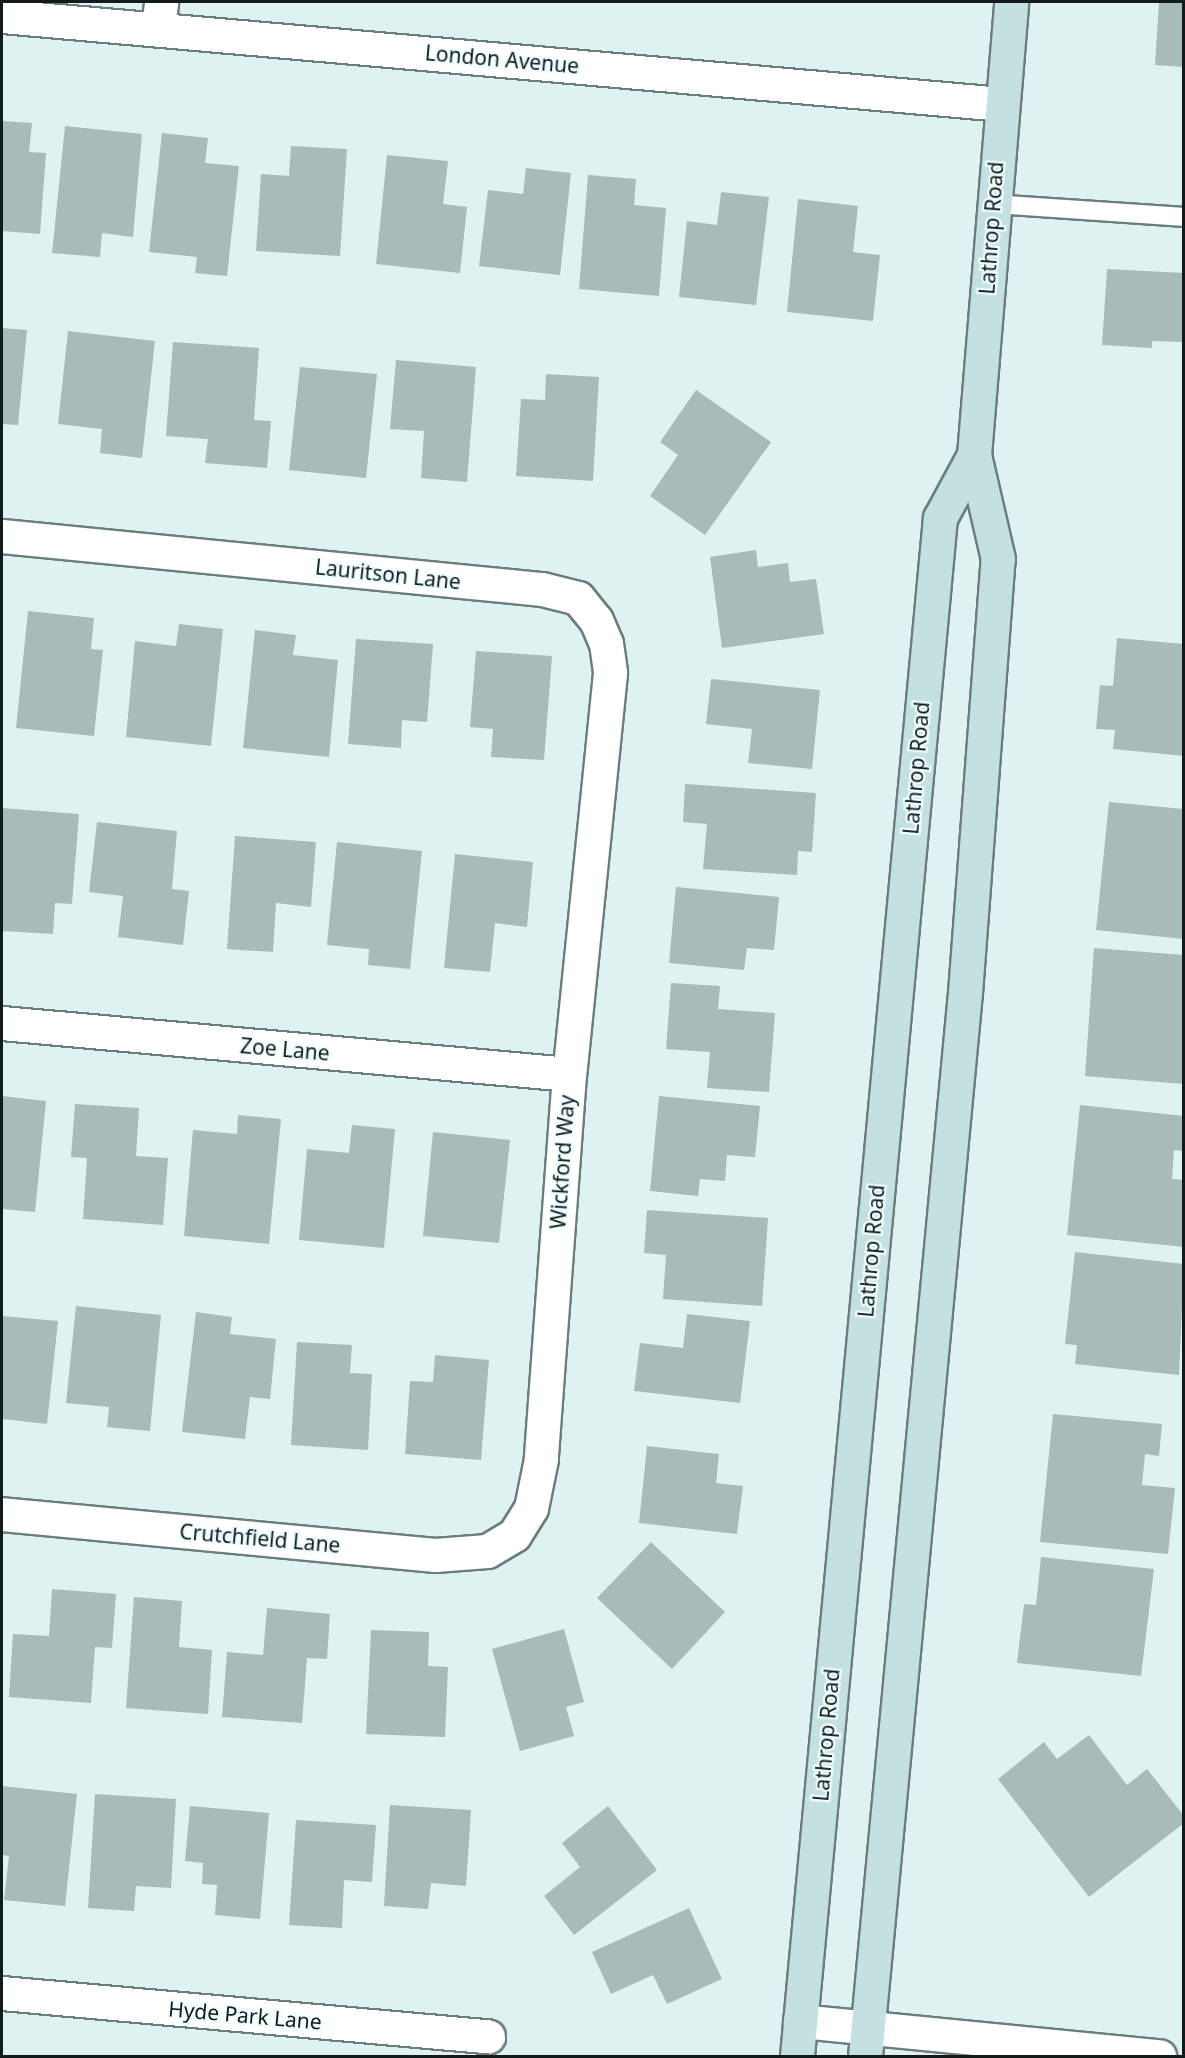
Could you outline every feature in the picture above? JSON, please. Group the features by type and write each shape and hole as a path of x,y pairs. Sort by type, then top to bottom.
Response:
{"main road":[{"name":"Lathrop Road","path":"866,2042 962,1017 998,559 974,455 1011,2"},
{"name":"Lathrop Road","path":"797,2056 940,518 974,455"}],"street":[{"name":"London Avenue","path":"2,16 160,15 1002,104"},
{"name":"Lauritson Lane","path":"2,536 542,589 578,598 596,620 606,642 610,673 599,785"},
{"name":"Wickford Way","path":"514,1535 531,1508 541,1459 569,1074 599,785"},
{"name":"Zoe Lane","path":"2,1023 569,1074"},
{"name":"Crutchfield Lane","path":"2,1514 435,1555 487,1551 514,1535"},
{"name":"Hyde Park Lane","path":"2,1993 488,2036"},
{"path":"800,2021 866,2042 1159,2056"}],"lane":[{"path":"993,204 1184,217"}],"building":[{"path":"1159,2 1184,2 1184,67 1155,65"},
{"path":"2,121 32,123 29,152 46,153 40,234 2,231"},
{"path":"65,126 142,134 133,237 102,233 100,257 52,253"},
{"path":"162,133 208,138 205,163 239,166 227,276 195,273 197,257 149,252"},
{"path":"291,146 347,149 340,256 256,251 261,174 289,176"},
{"path":"387,155 448,161 443,204 467,207 460,273 376,264"},
{"path":"526,168 571,173 560,275 479,266 488,190 523,194"},
{"path":"588,175 636,179 634,205 666,208 659,296 579,289"},
{"path":"721,192 769,197 756,305 679,297 687,221 717,225"},
{"path":"798,199 858,206 853,252 880,255 873,321 787,312"},
{"path":"1107,269 1184,273 1184,342 1152,341 1152,348 1102,345"},
{"path":"2,328 27,330 18,425 2,424"},
{"path":"68,331 155,341 142,458 100,453 102,429 58,424"},
{"path":"173,342 259,348 254,420 271,421 267,468 205,463 208,439 166,436"},
{"path":"396,360 476,367 467,482 421,478 424,431 390,429"},
{"path":"300,367 377,374 366,478 289,470"},
{"path":"546,374 599,377 593,481 516,476 521,399 545,400"},
{"path":"696,390 771,442 705,535 650,496 678,455 660,442"},
{"path":"756,550 758,567 788,563 790,582 816,579 824,634 722,648 710,557"},
{"path":"28,611 94,618 91,649 103,650 94,736 16,728"},
{"path":"179,624 223,629 211,746 126,737 135,641 176,646"},
{"path":"255,630 296,635 293,655 338,660 329,757 243,748"},
{"path":"1117,638 1184,644 1184,756 1113,749 1115,730 1096,729 1100,685 1113,686"},
{"path":"356,639 433,644 427,722 402,720 401,748 348,744"},
{"path":"476,651 552,656 544,760 491,757 493,729 470,727"},
{"path":"711,679 820,690 812,769 748,763 752,729 706,724"},
{"path":"685,784 816,793 812,852 798,851 797,875 703,869 707,824 683,822"},
{"path":"1109,802 1184,809 1184,939 1096,930"},
{"path":"2,808 79,814 72,904 55,903 53,934 2,931"},
{"path":"97,822 177,831 172,889 189,891 183,945 118,937 123,896 89,892"},
{"path":"235,836 316,842 311,907 276,903 273,952 227,949"},
{"path":"337,842 422,851 410,969 368,965 369,949 327,945"},
{"path":"455,854 533,862 527,927 495,923 490,972 444,968"},
{"path":"676,887 779,897 774,950 747,948 744,970 669,963"},
{"path":"1094,948 1184,955 1184,1084 1085,1076"},
{"path":"671,983 720,986 718,1009 775,1013 769,1092 707,1088 710,1052 666,1049"},
{"path":"2,1096 46,1101 35,1212 2,1209"},
{"path":"659,1096 760,1106 755,1157 727,1155 725,1181 700,1179 698,1196 650,1191"},
{"path":"75,1104 139,1108 136,1156 168,1158 163,1225 83,1219 87,1158 71,1157"},
{"path":"1080,1105 1184,1116 1184,1151 1174,1150 1172,1179 1184,1180 1184,1247 1067,1235"},
{"path":"238,1115 281,1119 269,1244 184,1236 193,1130 237,1134"},
{"path":"352,1125 395,1129 384,1248 299,1240 307,1149 349,1153"},
{"path":"433,1132 510,1140 499,1243 423,1236"},
{"path":"647,1210 768,1218 762,1306 663,1299 666,1255 644,1253"},
{"path":"1075,1252 1184,1264 1179,1375 1075,1364 1077,1345 1065,1344"},
{"path":"76,1306 161,1315 150,1431 107,1427 109,1407 66,1403"},
{"path":"196,1312 232,1317 230,1334 276,1339 270,1399 250,1397 245,1439 182,1432"},
{"path":"687,1314 750,1321 740,1403 634,1391 640,1343 683,1348"},
{"path":"2,1316 58,1321 47,1424 2,1419"},
{"path":"297,1342 352,1345 350,1373 372,1374 368,1450 291,1445"},
{"path":"435,1355 489,1360 481,1460 405,1454 410,1381 433,1382"},
{"path":"1053,1414 1162,1424 1159,1456 1145,1454 1142,1485 1175,1488 1168,1554 1040,1542"},
{"path":"647,1446 719,1454 716,1483 743,1486 737,1534 639,1523"},
{"path":"651,1542 725,1612 672,1669 597,1598"},
{"path":"1041,1557 1154,1569 1141,1676 1017,1663 1024,1604 1036,1605"},
{"path":"52,1589 116,1594 112,1648 95,1647 91,1703 9,1697 13,1634 49,1636"},
{"path":"134,1597 182,1601 179,1647 212,1650 208,1714 126,1708"},
{"path":"267,1608 330,1614 327,1659 307,1658 302,1723 222,1717 227,1652 263,1655"},
{"path":"564,1629 584,1702 566,1707 574,1736 520,1751 492,1649"},
{"path":"371,1630 429,1632 428,1666 448,1667 445,1737 366,1734"},
{"path":"1089,1735 1127,1785 1147,1769 1184,1816 1184,1823 1089,1897 998,1779 1044,1742 1057,1759"},
{"path":"2,1786 77,1794 65,1906 4,1900 9,1856 2,1855"},
{"path":"95,1794 176,1799 171,1888 136,1886 134,1911 88,1908"},
{"path":"390,1805 471,1810 466,1886 431,1883 428,1909 384,1906"},
{"path":"190,1806 269,1813 260,1919 215,1915 217,1885 202,1884 203,1863 185,1861"},
{"path":"608,1806 657,1870 574,1935 544,1896 580,1867 562,1843"},
{"path":"296,1820 376,1825 372,1882 344,1880 342,1928 289,1925"},
{"path":"689,1908 722,1979 667,2004 653,1975 611,1994 592,1952"}]}
